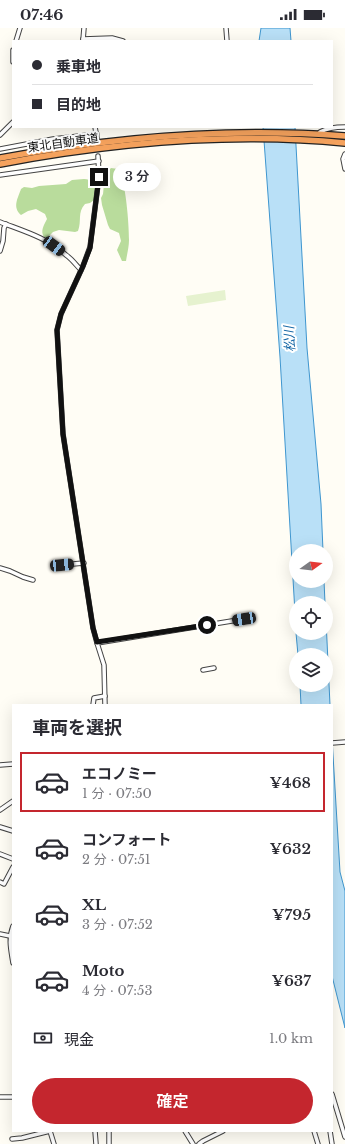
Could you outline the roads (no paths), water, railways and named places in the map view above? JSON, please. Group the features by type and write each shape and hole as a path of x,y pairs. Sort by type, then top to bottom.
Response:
{"highway":[{"name":"東北自動車道","path":"0,158 140,138 195,134 272,133 338,139 345,143"},
{"name":"東北自動車道","path":"0,164 140,144 273,139 338,139 345,136"}],"street":[{"path":"16,40 20,28"},
{"path":"84,28 83,40 112,38 119,40"},
{"path":"226,28 227,40"},
{"path":"0,135 12,123"},
{"path":"320,132 345,127"},
{"path":"0,149 52,139 97,136 95,128"},
{"path":"345,154 343,159 345,169"},
{"path":"98,156 99,177 90,248 61,314 57,330 64,437 93,628 104,665 105,704"},
{"path":"0,175 99,161"},
{"path":"0,222 37,236 54,246 66,254 81,270"},
{"path":"0,251 6,224"},
{"path":"62,565 84,563"},
{"path":"0,568 33,580"},
{"path":"97,642 244,619"},
{"path":"203,670 214,668"},
{"path":"93,704 94,698 105,696"},
{"path":"333,743 345,742"},
{"path":"0,765 12,764"},
{"path":"0,810 12,802"},
{"path":"0,827 12,832"},
{"path":"0,854 12,859"},
{"path":"0,882 4,884 12,869"},
{"path":"12,929 9,942 12,958"},
{"path":"0,934 10,936"},
{"path":"0,1097 12,1097"},
{"path":"333,1097 345,1137"},
{"path":"12,1139 46,1132"},
{"path":"50,1132 54,1144"},
{"path":"95,1132 96,1144"},
{"path":"109,1132 109,1144"},
{"path":"186,1132 193,1144"},
{"path":"199,1144 222,1132"},
{"path":"314,1132 318,1144"},
{"path":"330,1132 332,1144"}],"water":[{"path":"261,28 290,28 291,40 259,40"},
{"name":"松川","path":"263,128 295,128 307,348 321,504 323,544 291,544 280,357"},
{"path":"294,588 324,588 325,596 294,596"},
{"path":"297,640 327,640 327,648 297,648"},
{"path":"300,692 329,692 330,704 301,704"},
{"path":"333,755 340,872 345,891 345,1028 333,980"}],"tunnel":[{"path":"97,138 98,156"}]}
